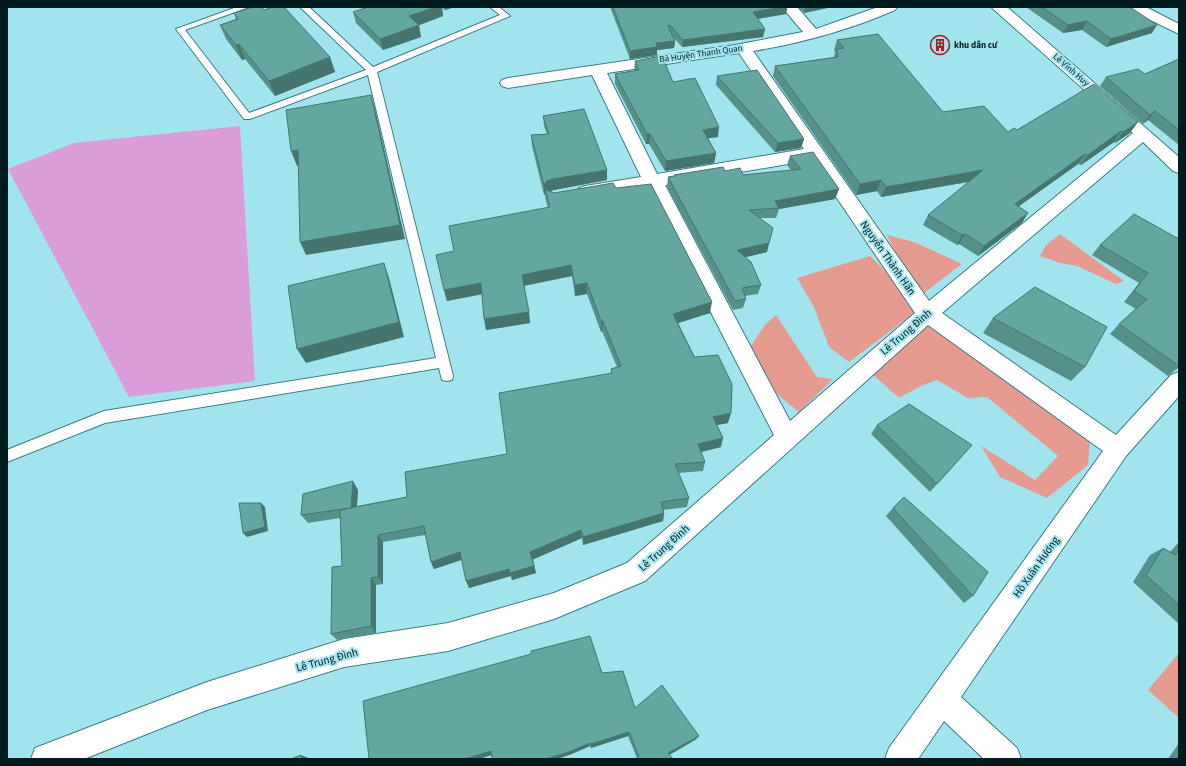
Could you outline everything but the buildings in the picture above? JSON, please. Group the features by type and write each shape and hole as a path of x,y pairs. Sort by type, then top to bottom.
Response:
{"street":[{"path":"789,7 813,34"},
{"name":"Bà Huyện Thanh Quan","path":"508,83 744,49 813,34 851,22 890,7"},
{"name":"Lê Vĩnh Huy","path":"998,7 1143,133 1179,167"},
{"path":"1135,7 1179,30"},
{"name":"Nguyễn Thành Hãn","path":"744,49 927,314 1118,449"},
{"path":"597,69 652,181 659,190 787,438"},
{"name":"Lê Trung Đình","path":"46,759 207,696 314,662 344,653 448,637 554,606 636,572 927,314 1143,133"},
{"path":"569,195 817,153"},
{"name":"Hồ Xuân Hương","path":"900,759 943,700 1118,449 1179,381"},
{"path":"943,700 1006,759"}],"lane":[{"path":"245,7 180,29 246,117 372,71 506,16 494,7"},
{"path":"304,7 372,71 447,376"},
{"path":"7,456 104,417 443,362"}],"shaded area":[{"path":"240,126 255,381 129,397 8,169 74,143"},
{"path":"1060,234 1124,281 1116,284 1077,266 1060,263 1040,256 1046,245"},
{"path":"887,235 914,242 962,264 916,299"},
{"path":"870,256 922,307 849,362 829,347 814,307 797,278"},
{"path":"776,315 817,377 833,379 799,412 772,390 744,356 765,325"},
{"path":"926,325 1015,382 1090,439 1088,465 1047,498 1000,477 981,446 1035,480 1058,456 987,397 968,398 937,380 921,386 899,398 871,373"},
{"path":"1179,653 1179,718 1148,690"}],"place":[{"name":"khu dân cư","path":"940,45"}]}
